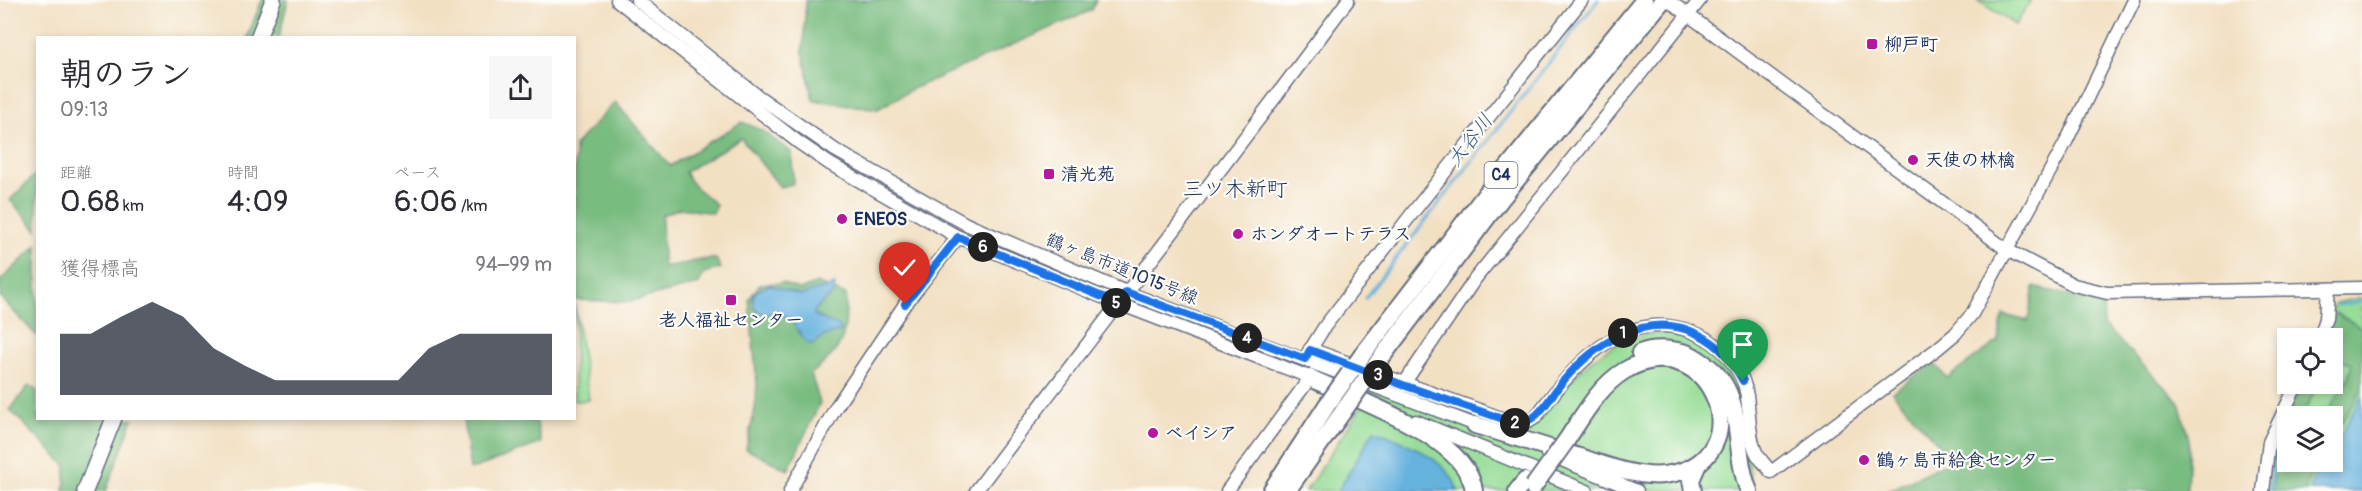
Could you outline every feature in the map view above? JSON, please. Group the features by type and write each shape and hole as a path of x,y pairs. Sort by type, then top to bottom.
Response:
{"highway":[{"path":"259,36 273,0"},
{"name":"C4","path":"1270,491 1334,409 1489,190 1658,2"},
{"path":"1526,487 1561,439 1600,378 1620,362 1646,351 1671,349 1690,354 1713,370 1724,382 1738,421 1741,459 1747,490"},
{"path":"1561,439 1624,371 1648,361 1674,361 1698,373 1713,389 1719,407 1720,427 1715,441 1698,464 1691,480 1693,491"},
{"path":"1310,378 1434,438 1465,465 1474,491"},
{"name":"C4","path":"1287,491 1323,439 1334,409"},
{"path":"85,491 113,420"},
{"path":"1475,425 1603,465 1645,474 1664,475 1698,464"},
{"path":"1294,491 1323,439"}],"street":[{"name":"鶴ヶ島市道1015号線","path":"617,0 798,142 830,164 958,237 1587,491"},
{"name":"鶴ヶ島市道1015号線","path":"637,0 759,98 835,150 966,224 1126,292 1308,354 1637,491"},
{"path":"976,491 1117,303 1250,133 1348,0"},
{"path":"1582,0 1400,228 1308,354 1515,423 1527,423 1535,418 1582,360 1600,346 1623,333 1649,326 1677,326 1701,334 1734,362 1743,381 1750,407 1756,452 1771,472 1955,334 1971,314 2067,140 2134,0"},
{"path":"1403,385 1475,279 1700,0"},
{"path":"1658,2 1688,15 2007,250 2074,285 2107,292 2362,288"},
{"path":"790,491 836,407 905,304 958,237"},
{"path":"2323,328 2326,319 2328,289"},
{"path":"1227,491 1310,378"},
{"path":"2263,491 2269,442 2291,394"}],"green space":[{"path":"262,0 288,0 279,36 248,36"},
{"path":"806,0 1096,0 1092,10 912,89 878,109 813,100 803,52"},
{"path":"1977,0 2031,0 2015,25"},
{"path":"615,102 670,166 742,122 763,131 792,153 793,184 780,187 741,138 685,172 695,187 716,205 713,213 680,208 662,215 663,266 716,259 721,268 704,273 699,284 628,302 576,300 576,144"},
{"path":"36,174 36,229 10,200"},
{"path":"36,246 36,335 0,297 0,281"},
{"path":"783,283 800,290 817,283 846,295 844,332 831,356 811,374 820,403 788,470 746,449 755,409 757,384 749,299 760,284"},
{"path":"2034,287 2103,303 2104,325 2179,402 2189,439 2187,491 1888,491 1952,460 1892,392 1934,363 1947,378 1998,341 2003,315 2028,321"},
{"path":"2362,298 2362,491 2267,491 2274,433 2277,427 2277,472 2343,472 2343,406 2287,406 2292,394 2343,394 2343,328 2323,328 2335,303"},
{"path":"576,312 589,400 576,401"},
{"path":"2336,313 2362,328 2362,389 2343,420 2343,406 2331,406 2339,394 2343,394 2343,387 2349,378 2352,364 2343,360 2343,328 2329,328"},
{"path":"1670,332 1696,344 1715,357 1728,372 1736,389 1741,408 1751,479 1736,491 1306,491 1376,384 1514,431 1529,432 1573,378 1605,351 1624,341 1645,335"},
{"path":"29,385 36,390 36,420 133,420 106,491 64,491 66,466 10,410"},
{"path":"2298,394 2313,394 2307,406 2292,406"},
{"path":"463,420 536,420 541,443 470,470"},
{"path":"2277,450 2277,472 2312,472 2305,491 2272,491"}],"water":[{"path":"770,285 801,295 835,285 834,292 815,310 814,315 840,327 841,331 823,336 814,344 806,343 785,316 764,314 754,308 753,297 756,291"},
{"path":"2362,395 2362,491 2310,491 2316,472 2343,472 2343,431"},
{"path":"1374,430 1423,452 1444,469 1458,491 1338,491"}],"waterway":[{"name":"大谷川","path":"1365,298 1598,0"},
{"path":"2338,305 2362,302"},
{"path":"2270,491 2276,439"}],"place":[{"name":"柳戸町","path":"1872,44"},
{"name":"天使の林檎","path":"1913,160"},
{"name":"清光苑","path":"1049,174"},
{"name":"ENEOS","path":"842,219"},
{"name":"ホンダオートテラス","path":"1238,234"},
{"name":"老人福祉センター","path":"731,300"},
{"name":"ベイシア","path":"1153,433"},
{"name":"鶴ヶ島市給食センター","path":"1864,460"}],"district":[{"name":"三ツ木新町","path":"1235,189"}],"route":[{"path":"905,304 958,237 1117,303 1126,292 1305,359 1310,350 1515,423 1527,423 1535,418 1562,381 1582,360 1600,346 1623,333 1649,326 1677,326 1701,334 1734,362 1743,381"}]}
